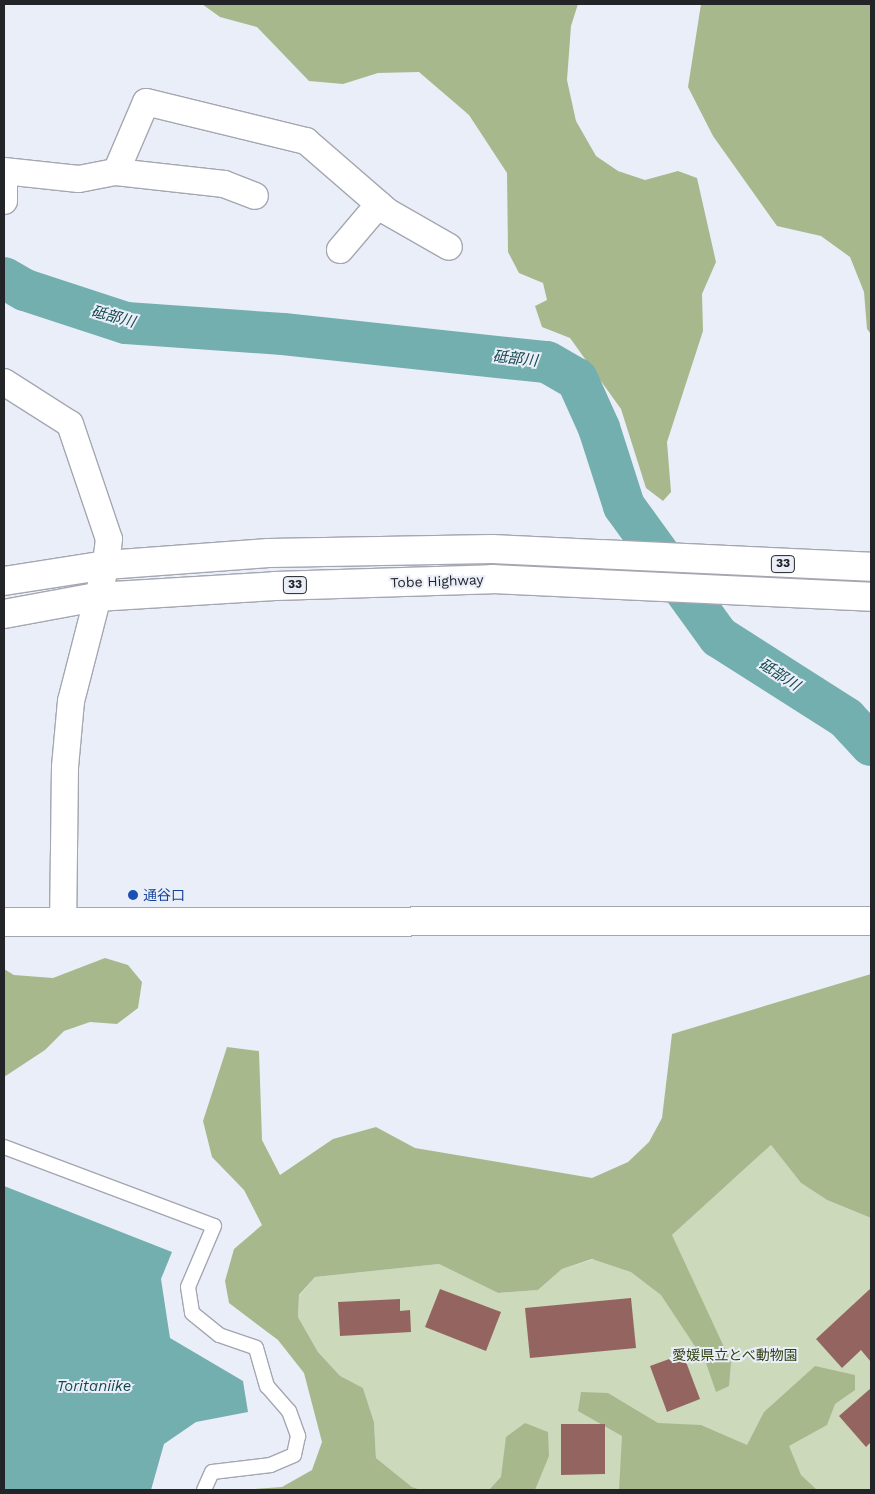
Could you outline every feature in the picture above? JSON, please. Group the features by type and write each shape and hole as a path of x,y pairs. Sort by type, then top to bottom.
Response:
{"main road":[{"name":"33","path":"4,581 106,565 269,553 492,549 871,567"},
{"name":"Tobe Highway","path":"4,614 97,597 275,586 492,579 871,597"},
{"path":"4,922 871,921"}],"street":[{"path":"116,172 146,102 306,142 378,204 449,247"},
{"path":"4,171 79,179 116,172 224,184 255,196"},
{"path":"4,176 4,200"},
{"path":"340,250 378,204"},
{"path":"4,382 70,424 109,539 106,565 71,701 65,767 63,922"}],"lane":[{"path":"4,1147 214,1226 188,1287 192,1313 219,1335 256,1348 267,1386 289,1411 298,1436 294,1454 270,1466 212,1472 204,1490"}],"green space":[{"name":"愛媛県立とべ動物園","path":"771,1145 801,1183 827,1200 871,1218 871,1490 422,1490 412,1487 376,1458 374,1422 363,1388 340,1377 318,1352 298,1317 299,1296 315,1277 439,1264 498,1293 538,1290 562,1269 672,1235"}],"shaded area":[{"path":"202,4 578,4 571,26 567,80 576,121 596,156 618,171 645,180 678,171 697,178 716,262 702,294 703,331 667,442 671,492 663,501 646,488 621,409 570,338 542,327 535,306 547,300 543,283 519,273 508,252 507,173 469,115 419,72 378,73 343,84 309,81 257,27 220,17"},
{"path":"701,4 871,4 871,334 867,329 864,292 850,257 821,236 777,226 713,136 688,87"},
{"path":"105,958 128,965 142,982 138,1008 117,1024 90,1022 64,1031 45,1050 4,1077 4,969 14,975 53,978"},
{"path":"871,974 871,1218 827,1200 801,1183 771,1145 672,1235 731,1362 729,1386 716,1392 706,1363 661,1295 631,1272 592,1259 562,1269 538,1290 498,1293 439,1264 315,1277 299,1295 298,1317 318,1352 340,1376 363,1388 374,1422 376,1458 412,1487 422,1490 242,1490 282,1487 312,1470 322,1442 304,1373 278,1340 229,1303 225,1281 234,1249 262,1225 244,1190 212,1157 203,1121 227,1047 259,1051 262,1140 280,1175 333,1139 376,1127 415,1148 592,1178 628,1162 649,1142 662,1118 672,1034"},
{"path":"815,1366 855,1375 855,1390 835,1404 827,1425 789,1446 801,1475 817,1490 619,1490 622,1436 578,1411 581,1392 608,1393 658,1423 701,1425 747,1445 764,1412"},
{"path":"525,1423 548,1432 549,1456 535,1490 489,1490 501,1477 506,1437"}],"water":[{"name":"Toritaniike","path":"4,1186 172,1252 161,1279 170,1338 243,1381 248,1412 196,1422 164,1444 151,1490 4,1490"}],"building":[{"path":"871,1288 871,1362 861,1350 842,1368 816,1339"},
{"path":"440,1289 501,1312 486,1351 425,1327"},
{"path":"631,1298 636,1348 530,1358 525,1308"},
{"path":"400,1299 400,1311 410,1310 411,1332 340,1336 338,1302"},
{"path":"683,1354 700,1399 667,1412 650,1366"},
{"path":"871,1388 871,1442 866,1447 839,1416"},
{"path":"561,1424 605,1424 605,1474 561,1475"}],"waterway":[{"name":"砥部川","path":"4,278 25,290 126,323 283,334 547,362 577,379 599,428 624,506 719,637 846,718 871,745"}],"place":[{"name":"通谷口","path":"133,895"}]}
